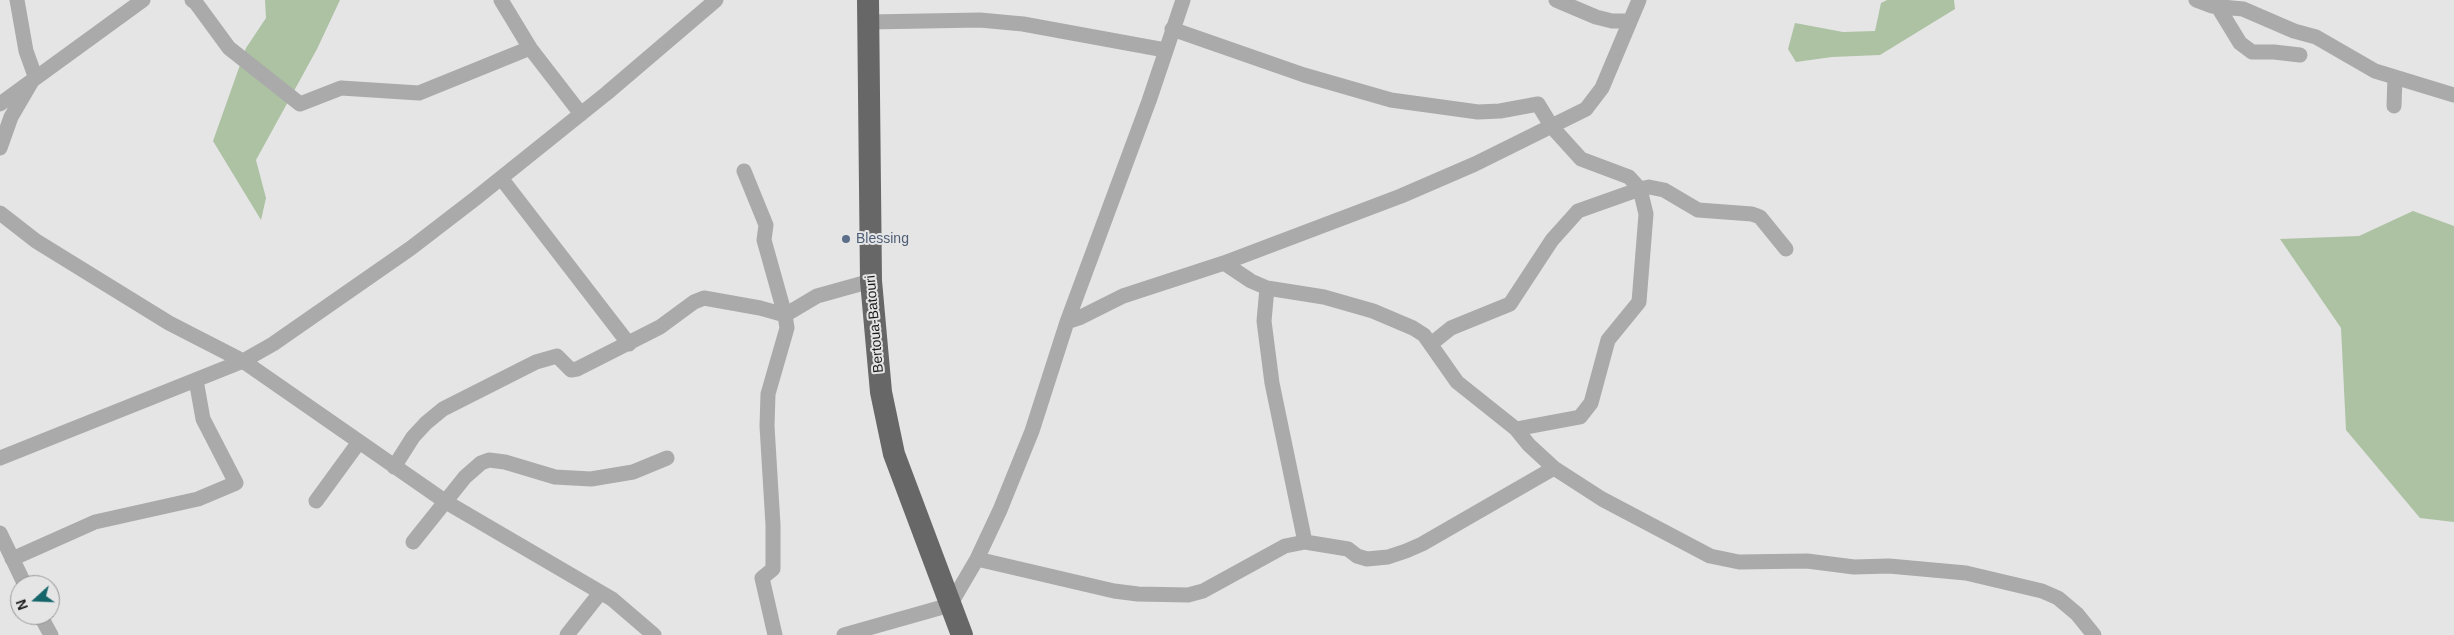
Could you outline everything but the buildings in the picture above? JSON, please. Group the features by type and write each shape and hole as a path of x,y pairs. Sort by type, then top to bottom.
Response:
{"highway":[{"name":"Bertoua-Batouri","path":"869,11 871,280 881,392 889,438 962,635"}],"street":[{"path":"17,0 26,51 35,76"},
{"path":"0,104 35,76 143,0"},
{"path":"192,0 196,2 229,48 300,104 341,88 419,93 530,48"},
{"path":"501,0 530,48 581,114"},
{"path":"0,458 242,361 280,339 403,253 501,178 581,114 716,0"},
{"path":"844,635 950,605 978,559 1032,431 1067,322 1149,101 1183,0"},
{"path":"1556,0 1596,17 1612,21 1629,21"},
{"path":"1067,322 1123,296 1224,263 1401,196 1475,164 1586,109 1597,95 1639,0"},
{"path":"2196,0 2218,7 2243,9 2294,31 2316,37 2375,71 2454,95"},
{"path":"2218,7 2240,43 2252,52 2300,55"},
{"path":"869,11 1023,24 1165,50"},
{"path":"1172,29 1304,75 1391,100 1478,112 1500,111 1538,104 1552,127 1581,158 1629,177 1640,188 1646,214 1639,302 1608,340 1591,403 1580,416 1516,429"},
{"path":"0,148 11,117 35,76"},
{"path":"2394,106 2395,77"},
{"path":"744,171 766,225 764,240 787,328 768,394 767,426 773,525 773,569 762,578 775,635"},
{"path":"501,178 629,344"},
{"path":"1431,344 1451,328 1510,304 1552,240 1578,211 1640,188 1650,187 1664,190 1698,210 1752,214 1760,217 1786,249"},
{"path":"0,213 36,240 169,324 242,361 446,502 612,599 654,635"},
{"path":"1224,263 1251,281 1267,288 1324,297 1373,311 1413,328 1424,335 1461,386 1516,429 1529,445 1554,468 1602,499 1710,556 1739,562 1807,561 1854,567 1889,566 1966,573 2042,591 2058,598 2071,608 2094,635"},
{"path":"394,467 413,437 426,422 443,409 507,375 551,356 561,358 571,370 574,370 660,327 694,302 704,298 760,308 785,315 816,296 871,280"},
{"path":"1267,288 1264,321 1272,383 1305,542"},
{"path":"12,559 95,522 198,499 236,483 203,419 196,380"},
{"path":"316,501 359,442"},
{"path":"413,542 474,467 489,460 505,462 555,477 591,479 633,472 667,458"},
{"path":"978,559 1114,591 1146,595 1188,595 1203,591 1285,546 1305,542 1348,549 1357,556 1367,559 1388,557 1422,544 1554,468"},
{"path":"0,533 20,575"},
{"path":"567,635 600,592"}],"green space":[{"path":"265,0 340,0 317,49 256,160 266,198 261,220 213,141 246,48 266,18"},
{"path":"1887,0 1954,0 1955,9 1880,55 1832,57 1796,62 1788,49 1795,23 1843,32 1875,31 1881,3"},
{"path":"2413,211 2454,226 2454,522 2420,518 2346,430 2341,328 2280,239 2359,236"}],"place":[{"name":"Blessing","path":"846,239"}]}
